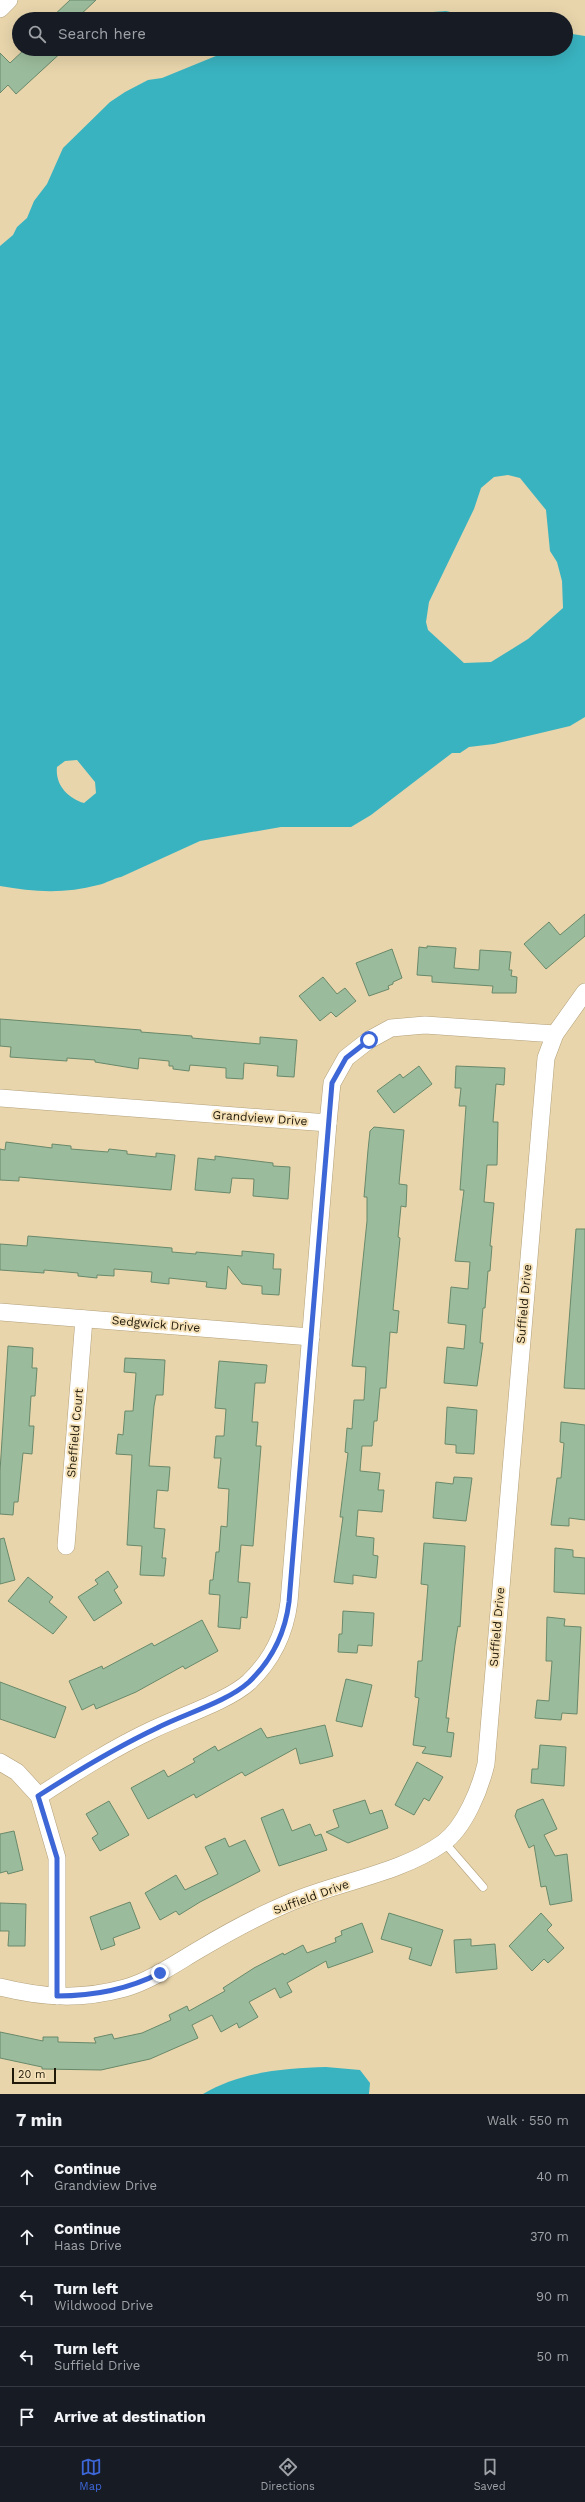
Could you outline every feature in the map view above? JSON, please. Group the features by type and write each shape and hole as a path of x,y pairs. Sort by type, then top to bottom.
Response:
{"street":[{"path":"0,9 9,0"},
{"name":"Suffield Drive","path":"0,1987 34,1996 86,1995 110,1992 144,1981 235,1928 292,1901 402,1864 444,1842 466,1816 476,1797 486,1764 542,1087 546,1058 556,1034 585,992"},
{"path":"38,1796 98,1757 173,1720 223,1698 248,1683 272,1655 283,1630 289,1602 332,1083 346,1058 369,1040 390,1028 425,1025 556,1034"},
{"name":"Grandview Drive","path":"0,1098 328,1123"},
{"name":"Sedgwick Drive","path":"0,1312 311,1337"},
{"name":"Sheffield Court","path":"66,1546 84,1319"},
{"path":"0,1762 17,1772 38,1796 57,1858 57,1996"}],"lane":[{"path":"444,1842 483,1887"}],"water":[{"path":"573,34 585,36 585,717 570,726 494,744 469,747 460,753 452,753 371,815 351,827 281,827 200,841 121,877 86,888 61,891 37,891 0,886 0,246 13,235 17,227 27,218 34,201 47,184 63,148 110,102 148,80 162,78 216,56 573,56","holes":["508,475 520,478 546,510 550,551 557,562 562,581 563,608 528,639 491,662 464,663 428,630 426,622 429,602 474,509 481,488 494,477","77,760 95,782 96,793 84,803 78,801 68,794 60,785 57,767 65,761"]},
{"path":"326,2067 360,2070 370,2083 369,2094 203,2094 247,2076 278,2070"}],"building":[{"path":"70,0 96,0 83,12 57,12"},
{"path":"0,53 10,63 18,56 57,56 16,94 8,85 0,93"},
{"path":"585,914 585,936 546,969 524,944 549,922 560,935"},
{"path":"427,946 456,948 454,968 479,970 480,950 511,952 509,970 512,970 511,976 517,977 516,993 492,993 493,986 432,982 432,976 417,975 419,947 427,948"},
{"path":"392,949 402,978 388,986 389,989 369,996 356,963"},
{"path":"323,977 337,994 345,988 356,1001 336,1017 331,1012 320,1021 299,996"},
{"path":"0,1019 141,1030 141,1032 192,1036 192,1038 260,1044 260,1037 297,1040 294,1077 277,1076 278,1066 244,1063 243,1079 226,1078 226,1068 190,1065 189,1071 173,1069 173,1066 169,1066 169,1061 139,1058 138,1069 95,1062 95,1060 67,1058 67,1061 10,1057 11,1047 0,1046"},
{"path":"419,1066 432,1084 394,1113 377,1091 400,1074 403,1078"},
{"path":"456,1066 505,1068 504,1085 496,1084 493,1122 498,1122 497,1165 487,1165 484,1202 494,1203 490,1246 492,1246 490,1271 488,1271 485,1308 483,1308 480,1343 483,1343 477,1386 444,1383 447,1347 464,1349 466,1325 448,1323 451,1287 468,1289 470,1262 455,1261 464,1190 460,1190 466,1106 459,1106 461,1088 455,1088"},
{"path":"374,1127 404,1130 399,1184 407,1185 406,1207 401,1206 398,1237 400,1238 393,1310 399,1311 397,1333 390,1332 386,1388 380,1388 377,1421 374,1421 372,1446 362,1446 360,1471 380,1473 378,1490 384,1490 382,1512 358,1510 356,1536 374,1538 373,1555 378,1556 376,1578 353,1575 353,1584 334,1582 343,1517 340,1517 348,1453 345,1452 347,1428 352,1429 354,1400 364,1400 366,1367 352,1366 367,1221 367,1197 364,1197 368,1150 370,1131"},
{"path":"6,1142 52,1148 52,1144 71,1146 71,1149 108,1152 109,1149 127,1151 127,1154 156,1157 156,1153 175,1155 171,1190 19,1177 19,1181 0,1180 0,1149 5,1150"},
{"path":"215,1156 273,1163 273,1166 290,1167 288,1199 253,1196 254,1179 232,1178 230,1193 195,1190 198,1158 215,1160"},
{"path":"576,1229 585,1229 585,1389 564,1388"},
{"path":"28,1236 172,1248 172,1252 196,1254 196,1252 242,1256 242,1251 274,1254 273,1269 281,1269 279,1295 262,1294 262,1286 242,1284 228,1266 226,1289 206,1287 207,1282 169,1278 169,1284 151,1282 152,1272 114,1269 114,1276 97,1275 97,1278 78,1276 78,1273 44,1270 44,1273 0,1270 0,1244 27,1246"},
{"path":"8,1346 33,1348 32,1368 37,1368 35,1396 31,1396 29,1426 34,1426 32,1454 23,1453 18,1502 14,1502 13,1515 0,1514 0,1471"},
{"path":"125,1358 165,1360 163,1395 156,1395 154,1406 149,1466 170,1467 168,1491 157,1490 154,1528 165,1529 162,1558 166,1558 164,1576 140,1575 142,1546 127,1545 132,1455 116,1454 118,1434 123,1435 125,1411 133,1411 136,1373 124,1372"},
{"path":"219,1361 267,1365 265,1383 255,1383 252,1422 258,1422 256,1446 261,1446 253,1546 241,1545 238,1582 250,1583 247,1618 241,1617 240,1629 218,1627 220,1595 209,1594 210,1580 213,1580 216,1552 219,1552 221,1526 227,1527 229,1489 218,1488 221,1458 214,1458 216,1436 224,1436 226,1409 215,1408"},
{"path":"447,1407 477,1410 474,1454 456,1453 456,1445 445,1444"},
{"path":"561,1422 585,1425 585,1520 569,1518 569,1526 551,1525 557,1478 561,1478 564,1443 560,1442"},
{"path":"454,1477 472,1478 466,1521 433,1518 436,1482 453,1484"},
{"path":"4,1538 15,1580 0,1584 0,1539"},
{"path":"424,1543 465,1546 460,1627 458,1626 446,1718 449,1718 447,1732 454,1733 451,1757 422,1753 426,1747 413,1745 419,1698 415,1697 418,1661 422,1661 428,1585 421,1584"},
{"path":"555,1548 573,1550 573,1557 585,1558 585,1594 554,1592"},
{"path":"108,1571 118,1587 114,1590 122,1603 94,1621 78,1597 98,1584 95,1580"},
{"path":"28,1577 53,1597 49,1602 67,1617 53,1634 8,1601"},
{"path":"343,1611 374,1613 372,1646 358,1645 357,1653 338,1652 339,1634 342,1634"},
{"path":"547,1617 565,1619 564,1626 581,1627 577,1714 562,1713 561,1720 535,1718 537,1700 549,1701 552,1661 546,1661"},
{"path":"202,1620 218,1651 185,1669 183,1666 136,1692 96,1709 94,1704 82,1710 69,1681 102,1666 103,1669 152,1643 154,1646"},
{"path":"346,1679 372,1685 362,1727 336,1721"},
{"path":"0,1682 66,1707 55,1738 0,1719"},
{"path":"325,1725 333,1756 300,1764 296,1748 245,1776 242,1772 196,1798 194,1794 148,1819 131,1788 164,1770 168,1777 195,1762 193,1759 215,1746 218,1751 261,1728 267,1738"},
{"path":"540,1745 566,1747 564,1786 531,1783 532,1769 538,1769"},
{"path":"417,1762 443,1777 429,1801 424,1798 414,1815 395,1805"},
{"path":"543,1799 557,1829 544,1835 555,1856 567,1854 572,1901 550,1905 546,1886 541,1887 534,1845 529,1848 515,1816 517,1810"},
{"path":"365,1800 370,1814 382,1810 388,1828 348,1843 326,1832 339,1827 333,1810"},
{"path":"109,1801 129,1835 100,1851 92,1838 98,1834 86,1814"},
{"path":"283,1809 292,1831 310,1824 315,1836 321,1834 327,1850 279,1866 261,1818"},
{"path":"14,1831 23,1870 8,1874 7,1871 0,1873 0,1834"},
{"path":"225,1838 229,1847 245,1840 260,1871 200,1902 179,1915 176,1911 160,1920 145,1893 176,1875 185,1890 218,1874 205,1847"},
{"path":"130,1902 140,1928 113,1938 115,1945 101,1950 90,1917"},
{"path":"0,1903 26,1904 25,1946 8,1946 9,1931 0,1931"},
{"path":"389,1913 443,1930 431,1966 409,1959 412,1948 381,1939"},
{"path":"541,1913 552,1925 547,1930 564,1948 548,1963 544,1959 532,1971 509,1946"},
{"path":"362,1923 373,1952 328,1968 326,1961 287,1983 292,1992 280,1998 275,1988 249,2002 258,2017 239,2028 237,2023 221,2032 212,2015 192,2025 198,2038 150,2059 101,2070 42,2069 42,2067 0,2058 0,2032 43,2041 43,2037 58,2037 58,2042 96,2043 94,2038 112,2034 114,2039 142,2033 171,2020 169,2015 187,2006 189,2011 225,1991 223,1988 254,1968 283,1953 284,1955 303,1945 307,1953 336,1942 335,1938 342,1935 341,1931"},
{"path":"471,1939 471,1946 495,1944 497,1969 456,1973 454,1940"}],"route":[{"path":"160,1973 126,1988 110,1992 57,1996 57,1858 48,1823 38,1796 92,1761 180,1716 223,1698 248,1683 272,1655 280,1640 287,1617 289,1602 332,1083 346,1058 369,1040"}]}
